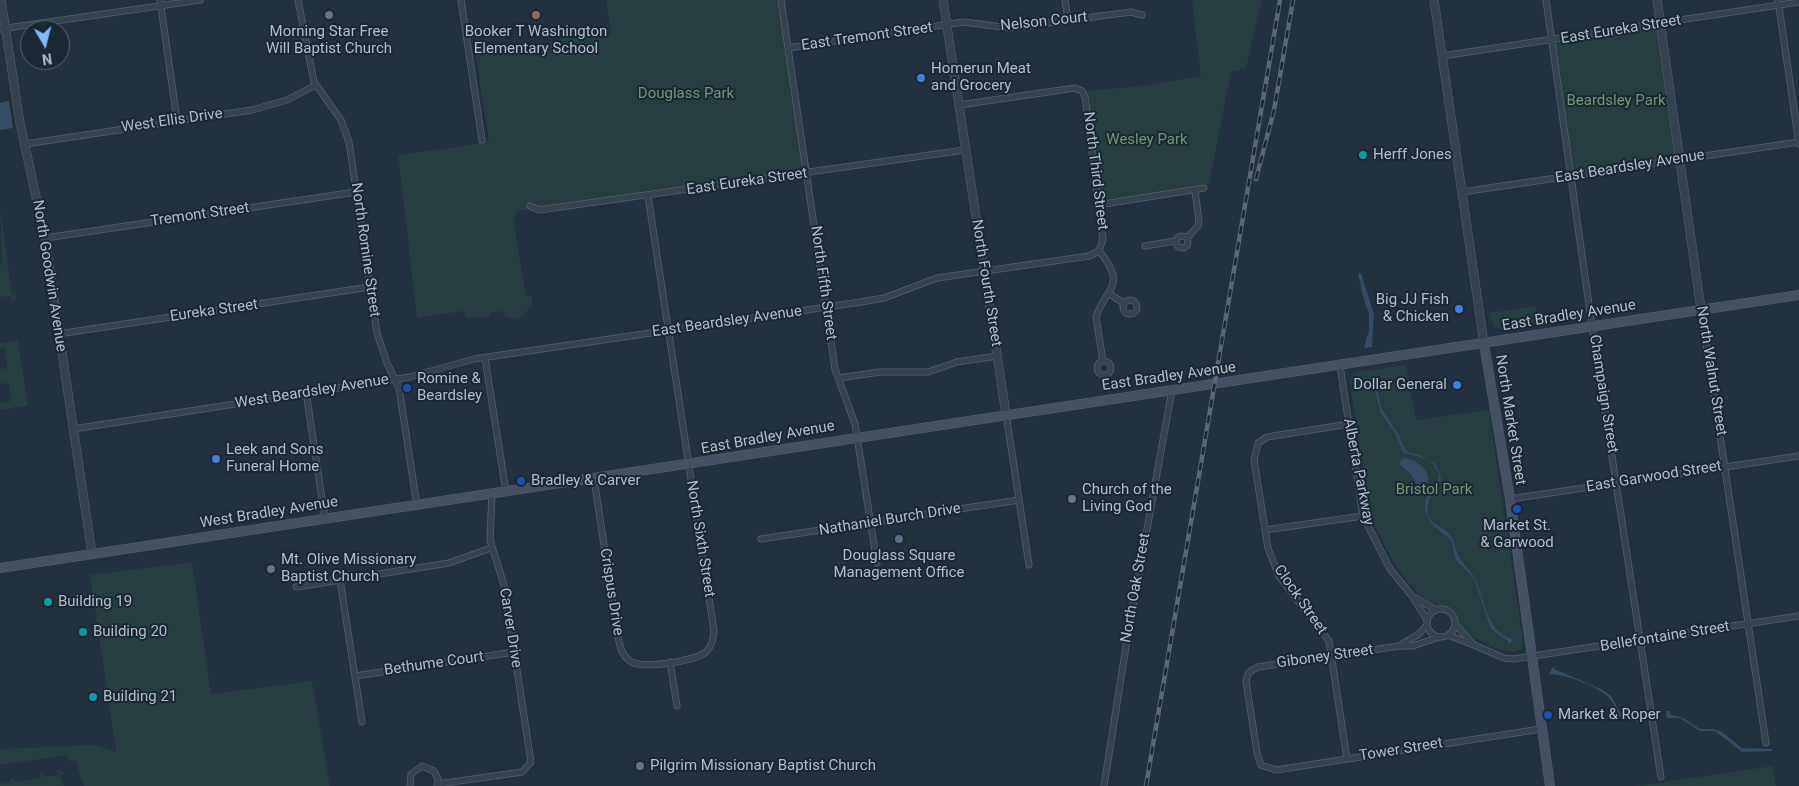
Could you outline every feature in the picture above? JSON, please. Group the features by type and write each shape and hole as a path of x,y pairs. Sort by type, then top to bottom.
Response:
{"main road":[{"name":"East Bradley Avenue","path":"543,487 1006,414 1340,366 1701,309 1799,296"},
{"name":"North Market Street","path":"1484,344 1510,499 1550,786"},
{"name":"West Bradley Avenue","path":"0,568 543,487"}],"street":[{"name":"North Goodwin Avenue","path":"1,0 3,29 45,238 92,554"},
{"path":"3,29 160,3 200,0"},
{"name":"North Romine Street","path":"298,0 305,42 316,85 334,107 345,128 379,340 394,379 400,388 417,506"},
{"path":"461,0 482,140"},
{"name":"North Fifth Street","path":"781,0 835,369 850,408 857,437 877,563"},
{"name":"North Fourth Street","path":"943,0 1029,565"},
{"path":"1065,0 1068,20"},
{"name":"North Market Street","path":"1434,0 1484,344"},
{"name":"Champaign Street","path":"1546,0 1592,326 1660,777"},
{"name":"North Walnut Street","path":"1658,0 1701,309 1766,743"},
{"name":"East Eureka Street","path":"1442,56 1661,24 1778,3 1799,2"},
{"path":"160,3 177,120"},
{"path":"1778,3 1799,143"},
{"name":"Nelson Court","path":"946,25 972,22 1009,28 1131,12 1142,15"},
{"name":"East Tremont Street","path":"788,48 946,25"},
{"name":"West Ellis Drive","path":"25,144 270,106 287,100 316,85"},
{"name":"North Third Street","path":"959,105 1074,88 1082,91 1085,97 1091,138 1103,239 1099,251"},
{"name":"East Beardsley Avenue","path":"1462,192 1799,143"},
{"name":"East Eureka Street","path":"530,206 539,210 648,196 965,150"},
{"path":"1098,205 1195,191 1204,188"},
{"path":"1187,238 1198,226 1199,221 1195,191"},
{"name":"Tremont Street","path":"45,238 356,192"},
{"name":"North Sixth Street","path":"648,196 713,638 704,653 670,662"},
{"path":"1145,246 1175,241 1179,236 1187,238"},
{"path":"1175,241 1177,246 1183,248 1188,244 1187,238"},
{"name":"North Third Street","path":"1078,257 1099,251"},
{"name":"North Third Street","path":"1099,251 1111,269 1114,279 1110,294 1096,317 1103,361"},
{"name":"East Beardsley Avenue","path":"550,349 884,298 923,282 1078,257"},
{"name":"Eureka Street","path":"58,334 370,287"},
{"path":"1110,294 1124,303"},
{"name":"West Beardsley Avenue","path":"73,429 394,379 426,373 460,361 550,349"},
{"path":"839,378 880,372 928,372 957,362 997,356"},
{"path":"486,358 506,492"},
{"name":"Alberta Parkway","path":"1340,366 1364,516 1390,569 1412,596 1427,623"},
{"name":"North Oak Street","path":"1104,786 1127,640 1172,390"},
{"path":"306,392 325,519"},
{"name":"Clock Street","path":"1347,759 1332,656 1325,635 1280,576 1268,548 1254,460 1258,443 1267,437 1349,424"},
{"name":"East Garwood Street","path":"1510,499 1799,456"},
{"name":"Crispus Drive","path":"594,479 621,650 634,664 670,662"},
{"name":"Carver Drive","path":"437,785 522,772 531,762 504,585 492,548 490,532 492,494"},
{"name":"Nathaniel Burch Drive","path":"761,539 1019,500"},
{"path":"1265,530 1364,516"},
{"path":"296,587 449,564 492,548"},
{"path":"340,580 362,722"},
{"name":"Alberta Parkway","path":"1412,596 1436,610"},
{"path":"1474,645 1455,624 1449,612 1436,610 1427,623 1432,633 1440,637 1448,635 1504,658 1531,657"},
{"name":"Bellefontaine Street","path":"1531,657 1799,616"},
{"name":"Giboney Street","path":"1399,646 1419,634 1427,623"},
{"path":"1448,635 1455,624"},
{"name":"Giboney Street","path":"1262,765 1257,753 1246,681 1247,675 1252,670 1399,646 1413,646 1440,637"},
{"name":"Bethume Court","path":"355,676 514,652"},
{"path":"670,662 677,706"},
{"name":"Tower Street","path":"1262,765 1276,770 1542,729"},
{"path":"410,786 411,774 422,766 434,771 437,785"}],"green space":[{"name":"Douglass Park","path":"606,0 778,0 805,172 517,211 517,216 514,211 516,217 513,219 526,296 532,297 532,306 518,320 507,318 501,311 492,312 490,317 466,318 463,311 417,318 398,155 471,145 489,140 475,53 563,41 559,38 558,33 570,26 581,29 582,35 579,39 611,34"},
{"name":"Wesley Park","path":"1192,0 1262,0 1246,68 1231,72 1209,184 1098,205 1085,91 1133,87 1201,76"},
{"name":"Beardsley Park","path":"1659,27 1677,158 1573,175 1554,43"},
{"path":"0,208 12,295 17,295 15,300 12,301 11,296 0,297 0,266 2,265"},
{"path":"1536,306 1539,325 1502,330 1494,327 1488,313"},
{"path":"18,340 28,406 0,410 0,403 11,401 9,383 0,384 0,369 7,368 5,348 0,349 0,343"},
{"name":"Bristol Park","path":"1406,365 1416,420 1489,410 1523,641 1523,648 1515,652 1499,650 1465,633 1452,609 1430,602 1411,586 1386,548 1369,511 1350,382 1352,375 1357,372"},
{"path":"192,562 211,694 312,681 330,786 84,786 75,760 69,761 67,755 0,765 0,749 95,745 116,752 90,575"},
{"path":"1773,766 1776,786 1635,786"},
{"path":"58,770 65,773 60,776 64,786 0,786 0,784 10,782 12,776 16,782 40,778 40,774 43,772 46,777 57,775"}],"water":[{"path":"9,101 13,128 0,130 0,103"},
{"path":"1361,273 1374,315 1372,347 1364,348 1369,330 1369,313 1358,274"},
{"path":"1375,377 1381,408 1399,435 1405,450 1429,460 1403,452 1395,433 1381,413 1372,381 1372,378"},
{"path":"1405,458 1418,463 1424,468 1429,480 1422,490 1419,489 1411,474 1400,465 1401,459"},
{"path":"1430,461 1440,472 1441,480 1429,501 1427,510 1429,518 1449,533 1459,556 1475,578 1492,623 1504,636 1513,639 1509,645 1508,641 1491,629 1474,578 1456,560 1451,540 1431,524 1425,510 1425,500 1438,482 1439,473"},
{"path":"1556,666 1554,669 1603,690 1611,696 1619,711 1629,718 1638,716 1639,722 1620,717 1610,699 1599,690 1572,678 1549,674 1552,668"},
{"path":"1666,711 1669,711 1671,715 1683,718 1700,729 1713,729 1722,732 1742,748 1772,749 1772,751 1742,752 1715,731 1700,731 1680,718 1667,718"}],"railway":[{"path":"1146,786 1280,0"},
{"path":"1256,179 1274,110 1293,0"}],"place":[{"name":"Morning Star Free Will Baptist Church","path":"329,15"},
{"name":"Booker T Washington Elementary School","path":"536,15"},
{"name":"Homerun Meat and Grocery","path":"921,78"},
{"name":"Herff Jones","path":"1363,155"},
{"name":"Big JJ Fish & Chicken","path":"1459,309"},
{"name":"Dollar General","path":"1457,385"},
{"name":"Romine & Beardsley","path":"407,388"},
{"name":"Leek and Sons Funeral Home","path":"216,459"},
{"name":"Bradley & Carver","path":"521,481"},
{"name":"Church of the Living God","path":"1072,499"},
{"name":"Market St. & Garwood","path":"1517,509"},
{"name":"Douglass Square Management Office","path":"899,539"},
{"name":"Mt. Olive Missionary Baptist Church","path":"271,569"},
{"name":"Building 19","path":"48,602"},
{"name":"Building 20","path":"83,632"},
{"name":"Building 21","path":"93,697"},
{"name":"Market & Roper","path":"1548,715"},
{"name":"Pilgrim Missionary Baptist Church","path":"640,766"}]}
